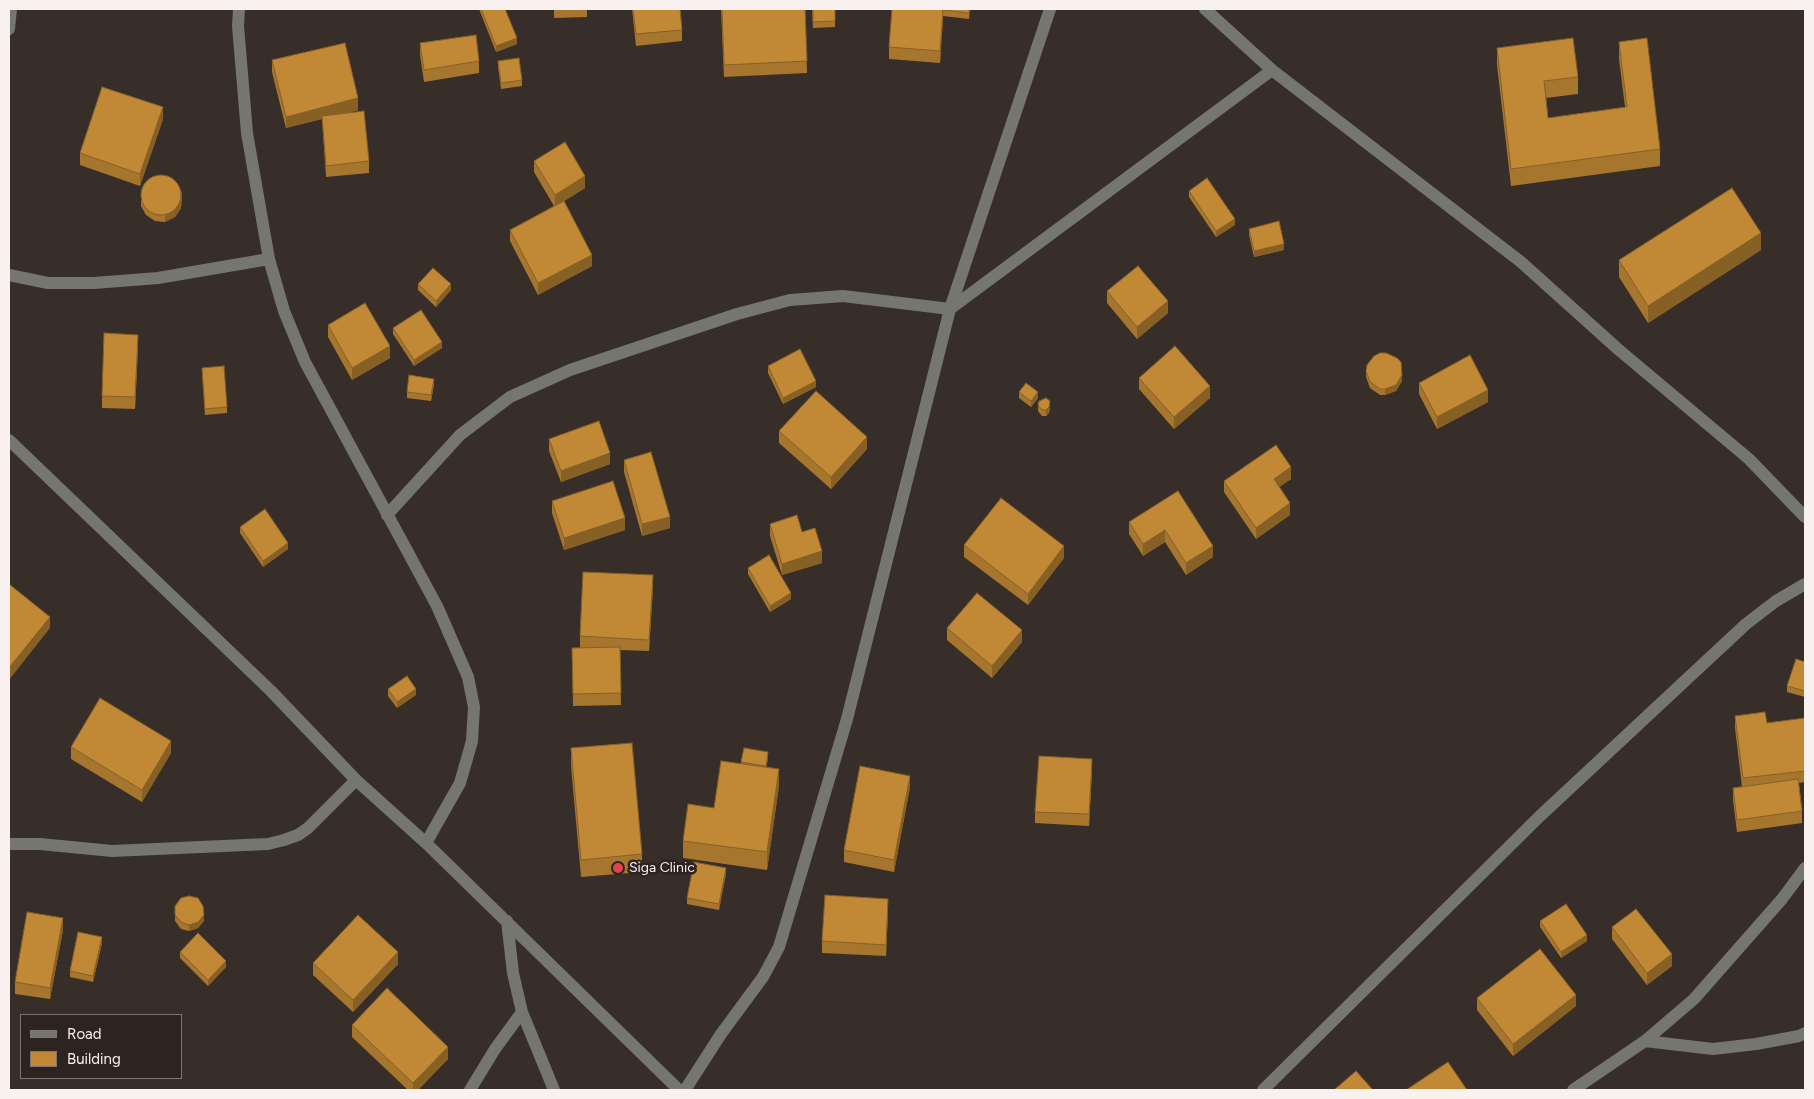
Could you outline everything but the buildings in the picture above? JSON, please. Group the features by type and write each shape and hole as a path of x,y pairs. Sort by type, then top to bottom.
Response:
{"street":[{"path":"9,29 10,9"},
{"path":"239,9 238,26 247,133 269,259 284,311 305,362 437,606 468,677 474,707 472,741 460,783 426,842"},
{"path":"685,1090 720,1034 763,977 779,947 847,719 950,308 1050,9"},
{"path":"1205,9 1272,70 1521,262 1619,350 1749,459 1805,518"},
{"path":"387,515 460,435 510,397 570,370 737,314 790,300 843,296 950,308 1272,70"},
{"path":"9,275 48,283 94,283 158,278 269,259"},
{"path":"10,444 271,692 356,780 426,842 679,1090"},
{"path":"1264,1090 1540,816 1746,624 1776,600 1805,584"},
{"path":"9,844 40,844 112,850 268,844 298,835 308,828 356,780"},
{"path":"1573,1090 1645,1041 1694,999 1782,899 1805,868"},
{"path":"507,921 514,973 522,1012 554,1090"},
{"path":"470,1090 495,1049 522,1012"},
{"path":"1645,1041 1713,1049 1756,1044 1799,1036 1805,1033"}],"place":[{"name":"Siga Clinic","path":"618,868"}]}
